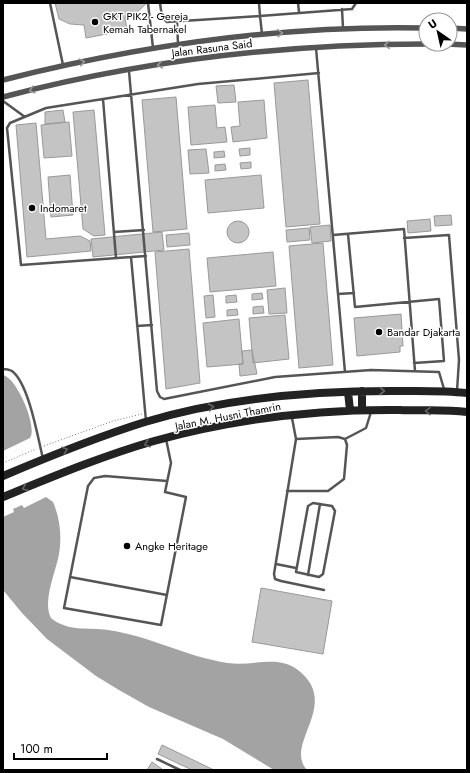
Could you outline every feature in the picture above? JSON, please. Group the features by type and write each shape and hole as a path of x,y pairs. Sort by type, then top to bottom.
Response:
{"main road":[{"name":"Jalan M. Husni Thamrin","path":"3,476 43,459 146,422 215,406 290,394 362,391 467,393"},
{"path":"362,391 362,410"},
{"path":"348,392 350,410"},
{"name":"Jalan M. Husni Thamrin","path":"3,497 66,471 166,439 223,426 292,415 350,410 467,412"}],"street":[{"name":"Jalan Rasuna Said","path":"3,80 63,66 178,44 262,34 343,29 418,28"},
{"name":"Jalan Rasuna Said","path":"3,98 41,87 129,70 221,56 316,48 418,44"}],"lane":[{"path":"50,3 63,66"},
{"path":"148,3 153,48"},
{"path":"160,3 164,21 352,9 356,3"},
{"path":"259,3 262,34"},
{"path":"298,3 299,12"},
{"path":"342,9 343,29"},
{"path":"177,21 178,44"},
{"path":"316,48 345,372"},
{"path":"129,70 157,391 160,397 164,399 275,377 371,370 439,372 444,392"},
{"path":"146,256 21,265 7,128 10,123 46,108 198,84 319,73"},
{"path":"103,99 116,258"},
{"path":"3,101 25,117"},
{"path":"333,235 404,228 415,371"},
{"path":"114,232 144,230"},
{"path":"348,234 355,307 439,299 444,361 414,363"},
{"path":"404,238 449,235 459,360 457,374 458,392"},
{"path":"130,257 146,422"},
{"path":"338,294 354,293"},
{"path":"137,326 152,325"},
{"path":"3,369 12,371 28,399 43,459"},
{"path":"345,440 366,428 371,410"},
{"path":"292,415 296,440 274,574 276,579 324,590"},
{"path":"287,491 328,491 336,487 344,479 347,445 345,440 338,437 296,440"},
{"path":"166,439 171,463 165,492 186,497 161,625 64,608 88,486 94,478 105,476 167,481"},
{"path":"313,503 332,506 335,511 323,574 319,577 298,574 296,568 308,506 313,503"},
{"path":"308,575 320,504"},
{"path":"276,564 296,568"},
{"path":"70,577 167,595"},
{"path":"157,759 180,770"},
{"path":"170,770 173,766"}],"path":[{"path":"3,463 113,421 145,413"}],"shaded area":[{"path":"3,375 14,384 19,393 28,413 32,432 30,438 3,451"},
{"path":"46,497 53,502 59,521 60,534 59,554 50,586 48,603 51,618 71,627 100,629 124,633 198,656 228,663 246,664 273,662 290,665 298,670 310,683 315,696 314,710 302,748 302,760 307,770 274,770 223,739 149,707 96,676 47,639 22,613 3,590 3,517 14,512 13,509 22,505 24,508"}],"building":[{"name":"GKT PIK2 - Gereja Kemah Tabernakel","path":"55,3 147,3 137,12 125,17 127,30 86,38 84,25 70,24 59,19"},
{"path":"308,80 320,224 286,227 274,83"},
{"path":"234,85 236,102 218,103 216,86"},
{"path":"176,97 187,229 153,232 142,100"},
{"path":"264,100 267,138 233,142 231,127 240,126 238,102"},
{"path":"215,105 217,128 225,127 227,142 191,145 188,107"},
{"path":"63,110 65,122 45,124 45,112"},
{"path":"94,110 105,235 94,236 83,229 73,112"},
{"path":"69,122 72,156 44,158 41,125"},
{"path":"36,123 46,239 80,236 90,241 91,251 27,257 16,125"},
{"path":"250,148 250,155 240,156 239,149"},
{"path":"206,149 209,173 190,174 188,150"},
{"path":"224,151 225,157 214,158 214,152"},
{"path":"251,162 251,168 241,169 240,163"},
{"path":"225,164 226,170 215,171 215,165"},
{"path":"70,175 73,215 51,217 48,177"},
{"path":"261,175 264,208 208,213 205,180"},
{"path":"451,215 452,225 435,226 434,216"},
{"path":"430,219 431,231 408,233 407,221"},
{"path":"238,221 246,224 249,232 246,240 238,243 230,240 227,232 230,224"},
{"path":"330,225 331,241 312,243 310,227"},
{"path":"309,228 310,240 287,242 286,230"},
{"path":"162,232 164,250 93,257 91,239"},
{"path":"189,233 190,245 167,247 166,235"},
{"path":"323,243 333,365 299,368 289,246"},
{"path":"189,249 200,383 166,389 155,252"},
{"path":"273,252 276,286 210,292 207,258"},
{"path":"285,288 287,313 269,314 267,290"},
{"path":"262,293 263,299 252,300 252,294"},
{"path":"213,295 215,317 206,318 204,296"},
{"path":"236,295 237,302 226,303 226,296"},
{"path":"263,306 264,313 253,314 253,307"},
{"path":"237,309 238,315 227,316 227,310"},
{"name":"Bandar Djakarta","path":"401,314 403,346 400,346 400,352 357,356 354,318"},
{"path":"285,315 289,359 253,363 249,318"},
{"path":"239,319 243,364 207,367 203,323"},
{"path":"252,350 257,374 240,376 239,364 243,364 242,351"},
{"path":"261,588 332,601 323,654 252,642"},
{"path":"162,745 214,770 192,770 158,754"},
{"path":"152,762 162,769 147,770"}],"place":[{"name":"GKT PIK2 - Gereja Kemah Tabernakel","path":"95,22"},
{"name":"Indomaret","path":"32,208"},
{"name":"Bandar Djakarta","path":"379,332"},
{"name":"Angke Heritage","path":"127,546"}]}
